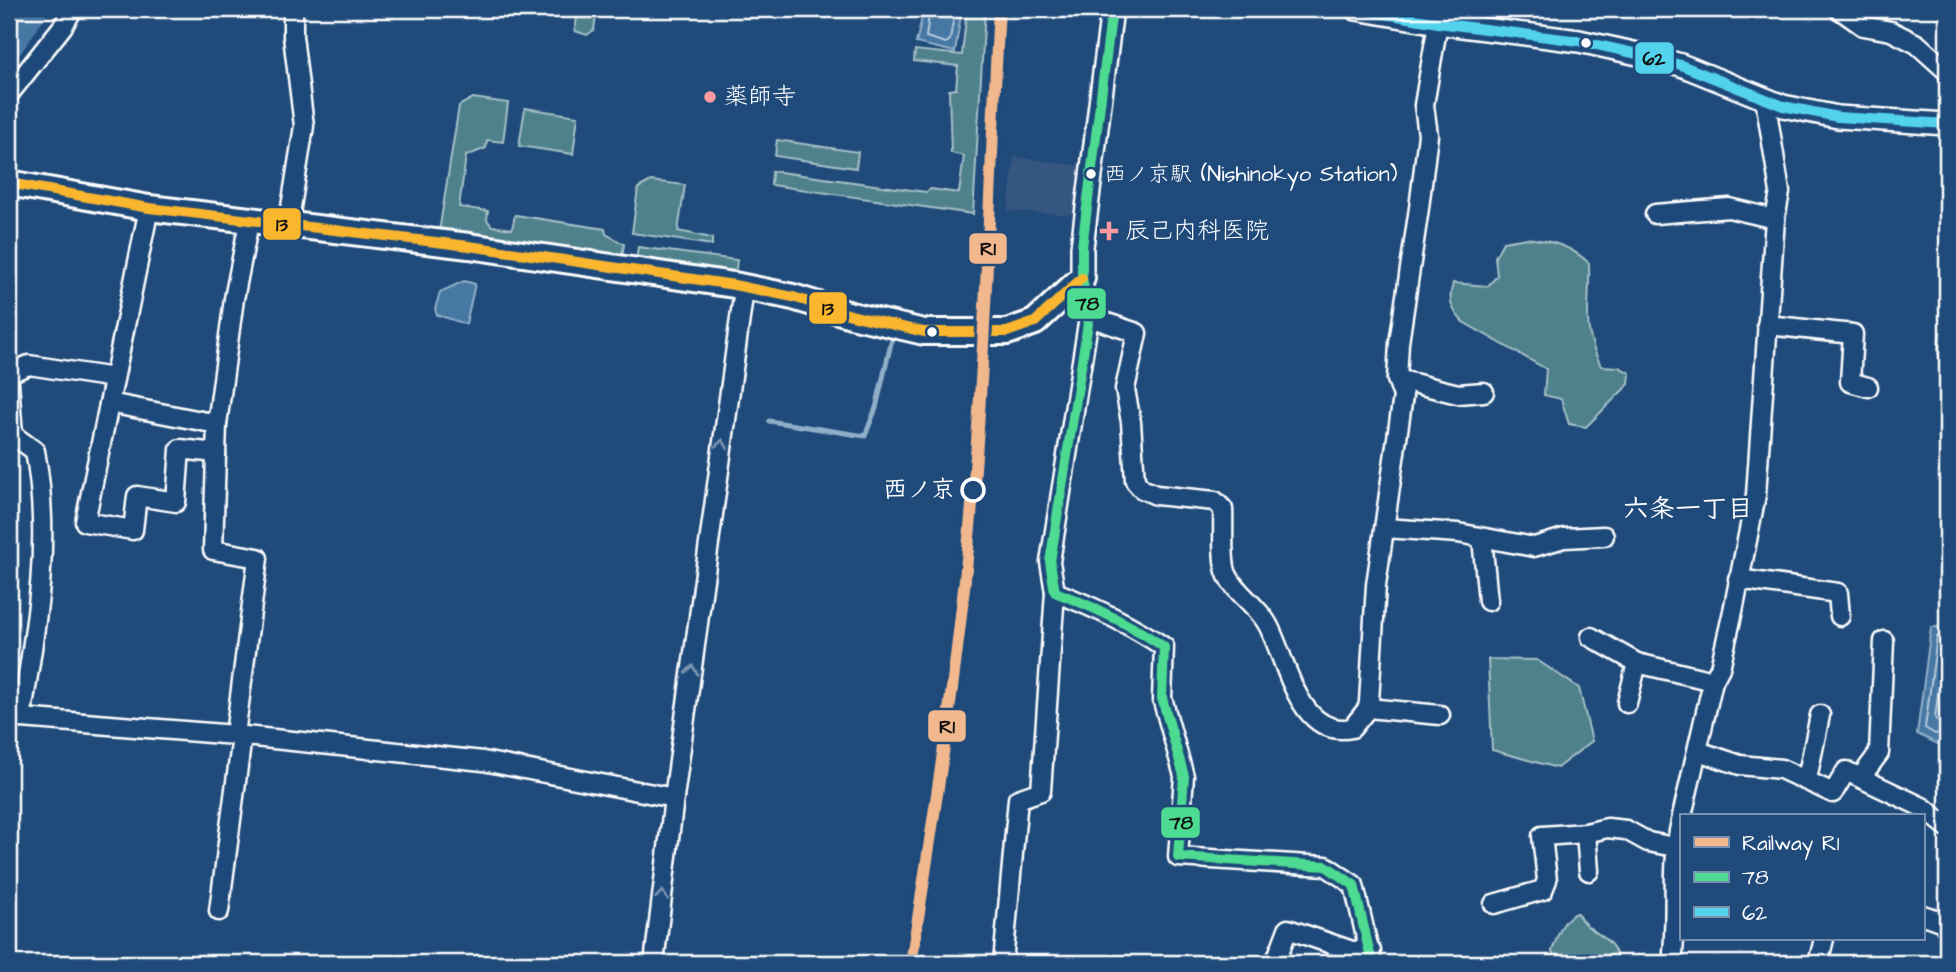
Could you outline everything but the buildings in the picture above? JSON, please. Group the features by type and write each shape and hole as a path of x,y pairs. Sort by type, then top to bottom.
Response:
{"main road":[{"path":"9,183 149,208 249,222 469,246 744,289 793,297 850,315 924,332 1007,332 1035,322 1082,278"}],"street":[{"path":"9,94 73,9"},
{"path":"288,226 304,127 292,9"},
{"path":"1003,963 1018,799 1041,791 1055,592 1050,562 1088,317 1082,278 1082,247 1112,9"},
{"path":"1356,9 1438,23 1579,41 1647,56 1681,65 1783,106 1838,117 1947,124"},
{"path":"1839,9 1863,26 1891,31 1917,44 1947,71"},
{"path":"1088,317 1137,333 1125,389 1132,422 1135,481 1142,489 1156,495 1215,501 1223,509 1226,573 1267,622 1302,702 1315,721 1327,727 1352,727 1368,708 1376,585 1403,396 1397,379 1399,343 1428,135 1424,105 1438,23"},
{"path":"1682,814 1713,681 1720,668 1756,495 1775,219 1780,192 1765,99"},
{"path":"149,208 86,522 132,530 137,496 176,502 180,449 216,453"},
{"path":"1655,214 1729,208 1775,219"},
{"path":"219,911 258,558 213,550 217,424 234,299 249,222"},
{"path":"654,963 744,289"},
{"path":"1767,326 1853,334 1850,382 1868,387"},
{"path":"9,373 29,365 114,378"},
{"path":"1397,379 1458,394 1484,392"},
{"path":"9,383 11,435 35,451 41,482 44,544 40,601 15,718 239,735 483,761 674,798"},
{"path":"109,403 217,424"},
{"path":"1385,527 1534,547 1564,538 1604,536"},
{"path":"1482,538 1488,601"},
{"path":"1738,579 1838,593 1840,616"},
{"path":"1055,592 1104,611 1135,627 1164,647 1162,698 1184,776 1178,857 1326,866 1354,886 1371,957"},
{"path":"1591,637 1637,663 1713,681"},
{"path":"1861,777 1879,754 1884,641"},
{"path":"1627,703 1637,663"},
{"path":"1368,708 1440,715"},
{"path":"1807,779 1820,715"},
{"path":"1698,751 1741,765 1781,769 1833,793 1846,771 1924,808 1947,827"},
{"path":"1672,963 1676,931 1675,847 1680,825"},
{"path":"1494,904 1543,890 1547,880 1542,836 1586,833 1607,828 1626,830 1648,842 1675,847"},
{"path":"1586,833 1589,871"},
{"path":"1924,915 1944,922 1947,929"},
{"path":"1275,963 1288,929 1371,957"},
{"path":"1818,963 1824,940"}],"shaded area":[{"path":"1014,157 1083,166 1077,215 1008,211"}],"green space":[{"path":"578,9 597,9 594,30 587,35 575,31"},
{"path":"967,9 985,9 973,214 771,185 772,171 926,192 931,189 959,193 964,156 951,153 949,90 956,89 958,66 914,61 915,50 962,55"},
{"path":"473,98 508,103 503,142 487,140 486,148 466,156 459,207 488,211 487,220 492,226 512,229 515,215 605,229 606,234 624,244 622,257 439,232 459,106"},
{"path":"525,108 578,116 573,154 519,146"},
{"path":"777,140 858,152 856,168 775,156"},
{"path":"651,181 685,185 678,231 712,238 712,245 632,233 638,188"},
{"path":"1527,238 1561,245 1589,263 1588,315 1595,351 1601,366 1619,367 1630,373 1629,384 1586,427 1569,424 1561,399 1544,395 1546,369 1463,322 1451,304 1453,283 1488,286 1497,276 1495,257 1503,242"},
{"path":"638,247 737,260 735,276 636,261"},
{"path":"1940,332 1947,333 1947,399 1938,351"},
{"path":"1488,659 1537,660 1579,688 1592,741 1557,768 1492,750"},
{"path":"1577,913 1582,921 1612,946 1618,963 1556,963 1552,951 1558,934 1567,919"}],"water":[{"path":"924,9 962,9 955,52 916,43"},
{"path":"464,281 475,284 466,324 437,315 435,309 440,292"},
{"path":"1931,627 1947,627 1947,734 1938,744 1917,734"}],"waterway":[{"path":"9,42 31,9"},
{"path":"769,421 865,436 876,408 892,339"}],"rail line":[{"name":"R1","path":"911,963 951,698 969,538 983,340 999,9"}],"transit line":[{"name":"78","path":"1112,9 1082,247 1082,278 1089,317 1050,562 1055,592 1111,616 1164,647 1162,698 1184,776 1178,857 1326,866 1354,885 1372,963"},
{"name":"62","path":"1356,9 1438,23 1579,41 1647,56 1681,65 1783,106 1838,117 1947,124"},
{"name":"13","path":"9,183 149,208 469,246 734,285 793,297 851,315 924,332 1007,332 1035,322 1082,278"}],"place":[{"name":"薬師寺","path":"710,97"},
{"name":"西ノ京駅 (Nishinokyo Station)","path":"1091,174"},
{"name":"辰己内科医院","path":"1109,231"},
{"name":"西ノ京","path":"973,490"}],"district":[{"name":"六条一丁目","path":"1688,509"}]}
